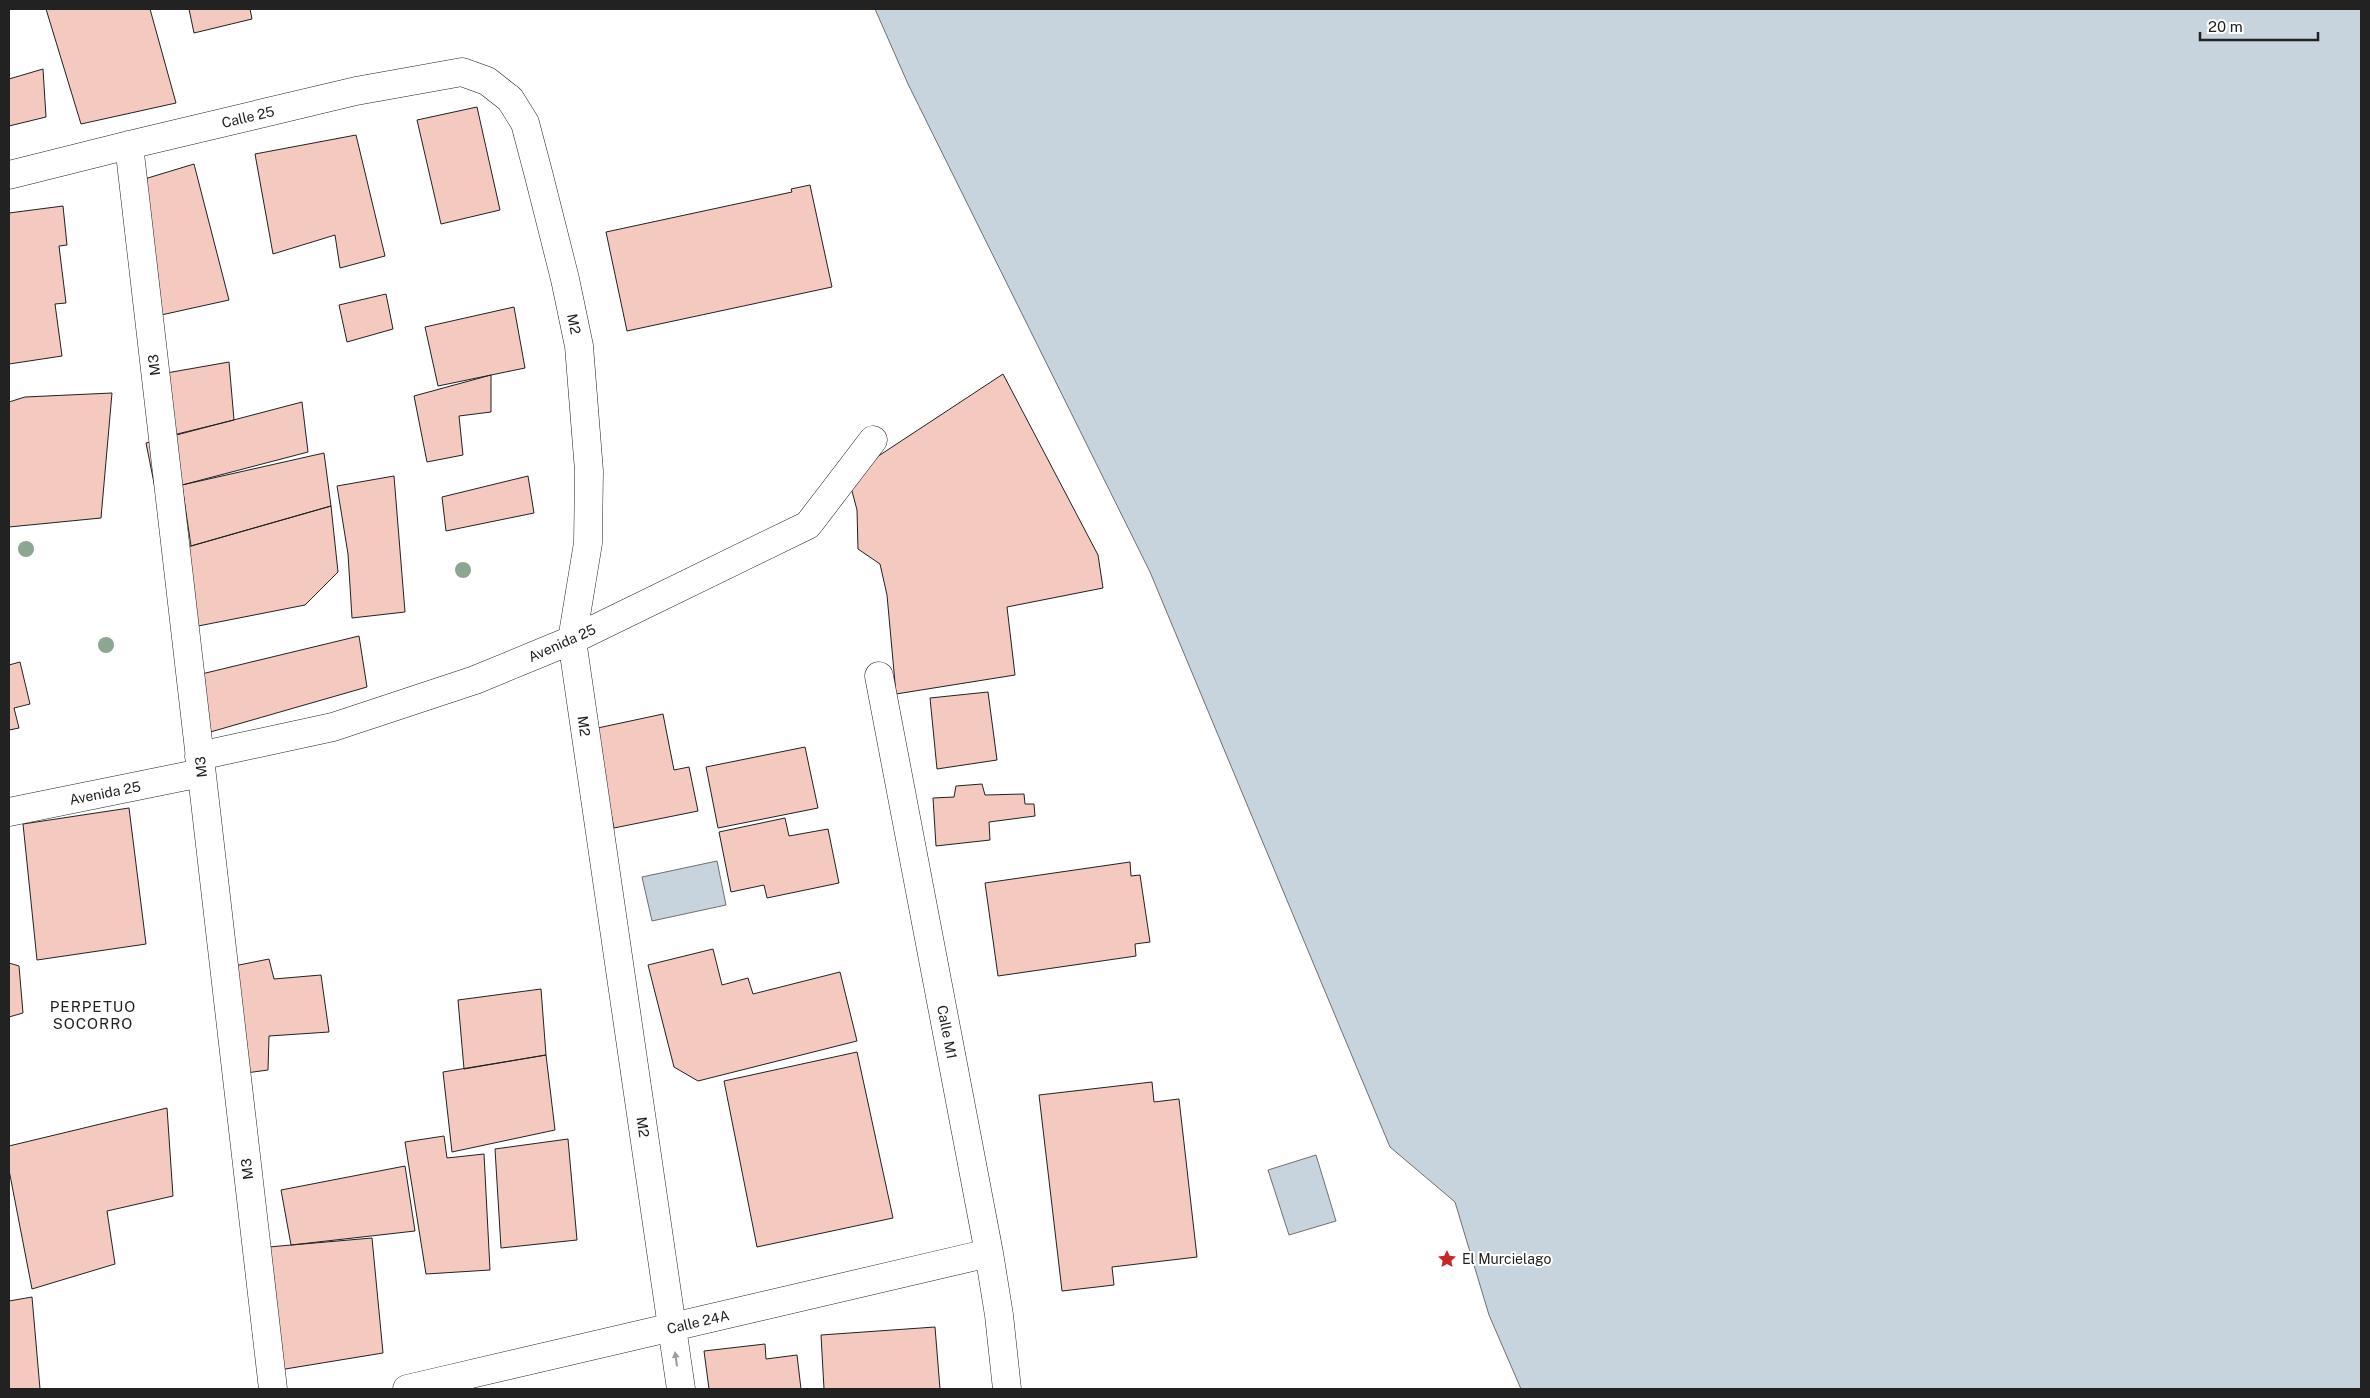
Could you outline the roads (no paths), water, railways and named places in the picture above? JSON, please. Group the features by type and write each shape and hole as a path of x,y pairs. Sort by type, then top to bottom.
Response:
{"street":[{"name":"Calle 25","path":"9,176 129,145 424,78 462,72 487,81"},
{"name":"M2","path":"487,81 510,99 524,123 565,279 578,346 589,471 588,543 572,640 680,1389"},
{"name":"M3","path":"129,145 273,1389"},
{"name":"Avenida 25","path":"9,812 200,765 333,727 475,680 572,640 808,525 873,440"},
{"name":"Calle M1","path":"879,676 989,1253 1000,1315 1007,1389"},
{"name":"Calle 24A","path":"407,1389 989,1253"}],"place":[{"name":"El Murcielago","path":"1447,1259"}],"district":[{"name":"PERPETUO SOCORRO","path":"93,1016"}]}
